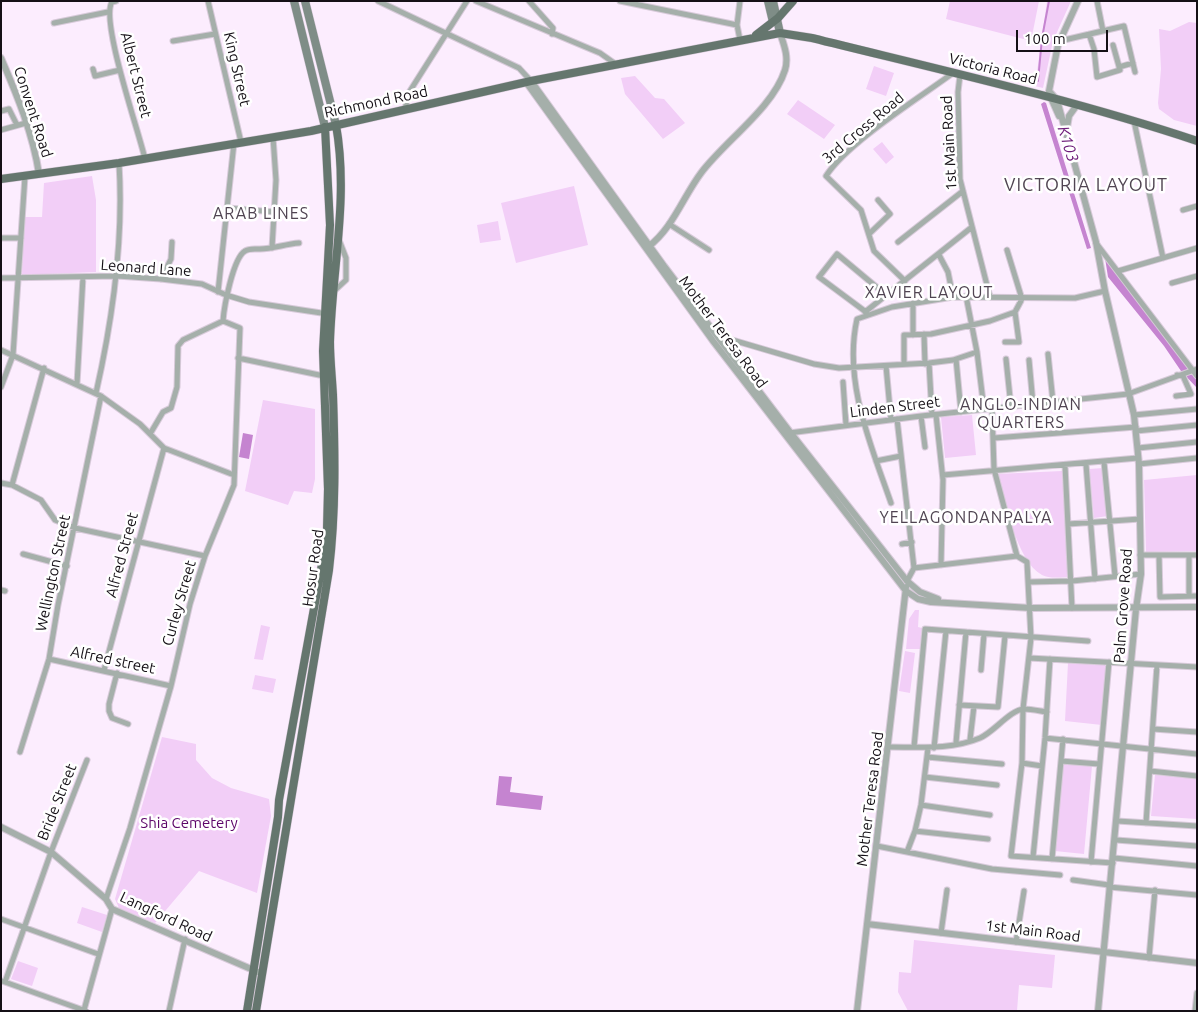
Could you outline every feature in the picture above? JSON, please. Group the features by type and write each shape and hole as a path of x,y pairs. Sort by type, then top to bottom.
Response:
{"main road":[{"path":"294,1 325,127"},
{"path":"304,1 336,125"},
{"path":"768,1 780,33"},
{"path":"773,1 776,20"},
{"name":"Richmond Road","path":"753,38 776,20 793,1"},
{"name":"Richmond Road","path":"1,179 145,159 311,130 529,82 780,33"},
{"name":"Victoria Road","path":"780,33 799,35 1051,97 1197,141"},
{"name":"Hosur Road","path":"256,1011 332,545 334,487 328,314 333,293 339,239 339,171 336,125"},
{"name":"Hosur Road","path":"247,1011 278,817 279,800 327,529 328,489 324,376 328,314 330,224 328,146 325,127"},
{"path":"311,130 328,146"}],"street":[{"path":"54,23 108,12 112,2 116,1"},
{"name":"King Street","path":"208,1 238,143 218,292"},
{"path":"378,1 518,68 529,82"},
{"path":"405,110 408,94 467,1"},
{"path":"476,1 600,54 618,65"},
{"path":"529,1 553,28 552,34"},
{"path":"620,1 737,25"},
{"path":"740,1 737,25 740,40"},
{"path":"1051,97 1051,73 1060,41 1078,1"},
{"path":"1097,1 1103,31"},
{"name":"Albert Street","path":"108,12 120,70 145,159"},
{"path":"1060,41 1124,26 1135,72"},
{"path":"648,247 669,224 701,173 746,126 772,93 785,70 786,54 780,33"},
{"path":"173,41 216,34"},
{"path":"1089,34 1094,49 1097,77 1117,72 1119,67 1113,45"},
{"name":"Convent Road","path":"1,58 26,123 36,154 39,174"},
{"path":"1119,67 1133,63"},
{"path":"93,69 95,76 120,70"},
{"name":"1st Main Road","path":"957,74 960,179 990,297"},
{"name":"3rd Cross Road","path":"905,280 874,251 861,210 826,176 833,165 871,134 957,74"},
{"name":"Mother Teresa Road","path":"529,82 648,247 906,591"},
{"name":"Palm Grove Road","path":"1051,97 1062,122 1096,242 1104,291 1134,415 1138,448 1141,574 1136,609 1125,746 1114,861 1109,886 1098,1011"},
{"path":"1066,137 1069,116 1077,105"},
{"path":"1,111 9,109 17,125"},
{"path":"1134,121 1163,258"},
{"path":"1,130 26,123"},
{"path":"272,248 275,212 273,137"},
{"name":"Wellington Street","path":"20,752 49,659 58,605 75,528 112,318 117,276 119,163"},
{"path":"1,387 14,355 25,176"},
{"path":"898,242 962,191"},
{"path":"869,234 890,214 878,200"},
{"path":"1183,210 1197,206"},
{"path":"228,208 275,212"},
{"path":"669,224 709,250"},
{"path":"891,503 862,423 854,369 853,337 857,319 905,280 940,255 972,227"},
{"path":"1,238 21,238"},
{"path":"333,293 346,280 346,258 339,239"},
{"path":"161,279 171,259 172,242"},
{"path":"1096,242 1195,370 1197,376"},
{"path":"150,434 163,412 171,408 177,387 178,346 183,340 223,321 226,295 237,262 244,252 250,249 272,248 299,243"},
{"name":"Mother Teresa Road","path":"648,247 719,336 787,434 907,581 933,598 949,602"},
{"path":"1118,271 1197,248"},
{"path":"1005,342 1018,342 1015,312 1022,299 1007,250"},
{"path":"866,312 819,277 837,254 886,296"},
{"path":"940,255 948,272 953,297"},
{"name":"Leonard Lane","path":"1,278 117,276 161,279 202,284 218,292 249,302 328,314"},
{"path":"1172,283 1197,276"},
{"path":"77,384 83,277"},
{"path":"219,279 231,282"},
{"path":"857,319 892,306 953,297 1075,298 1104,291"},
{"path":"966,296 973,324 984,409"},
{"path":"913,303 913,334"},
{"path":"904,364 904,335 924,334 990,321 1015,312"},
{"name":"Curley Street","path":"106,899 130,828 171,686 188,612 206,556 234,485 240,328 223,321"},
{"path":"924,334 943,475 941,565"},
{"path":"719,336 814,364 854,369 927,363 977,352"},
{"path":"1,350 44,368 99,395 140,424 164,448 234,475"},
{"path":"1048,354 1053,402"},
{"path":"238,358 324,376"},
{"path":"956,358 961,412"},
{"path":"1006,359 1011,407"},
{"path":"1029,360 1033,404"},
{"path":"886,366 891,420"},
{"path":"12,485 44,368"},
{"name":"Linden Street","path":"787,434 921,416 1128,394 1195,370"},
{"path":"1176,396 1191,394 1183,376 1178,375"},
{"path":"843,382 846,425"},
{"path":"992,409 994,470 1017,556"},
{"path":"1134,415 1197,409"},
{"path":"921,416 925,447"},
{"path":"897,419 914,568 907,581"},
{"path":"994,438 1197,425"},
{"path":"1138,448 1197,442"},
{"name":"Alfred Street","path":"104,670 164,448"},
{"path":"876,460 901,456"},
{"path":"943,475 1104,462 1197,458"},
{"path":"1104,462 1115,576"},
{"path":"1086,464 1095,579"},
{"path":"1065,465 1072,608"},
{"path":"1,483 12,485 41,500 55,520 75,528 206,556"},
{"path":"1068,524 1140,519"},
{"path":"902,544 912,542"},
{"path":"24,554 67,566"},
{"path":"1140,555 1197,555"},
{"path":"1159,555 1160,597 1197,596"},
{"path":"1189,555 1189,596"},
{"path":"914,568 1017,556 1026,562 1029,582 1031,638 1023,709 1022,764 1011,856 1091,862 1114,861 1197,866"},
{"path":"1029,582 1072,581 1141,574"},
{"name":"Mother Teresa Road","path":"857,1011 907,581"},
{"path":"906,591 918,599 1030,608 1136,609 1197,607"},
{"path":"914,747 925,630 1088,641"},
{"path":"934,748 946,631"},
{"path":"956,743 966,632"},
{"path":"981,670 984,634"},
{"path":"959,705 998,707 1005,636"},
{"path":"1029,658 1197,667"},
{"name":"Alfred street","path":"49,659 171,686"},
{"path":"1033,858 1045,738 1050,659"},
{"path":"1091,862 1109,662"},
{"path":"1146,823 1158,665"},
{"path":"117,673 109,712 112,718 128,724"},
{"path":"970,740 974,706"},
{"path":"888,746 934,748 980,738 1009,716 1023,709 1047,712"},
{"path":"1153,728 1197,732"},
{"path":"1045,738 1197,754"},
{"path":"1052,859 1063,739"},
{"path":"907,852 915,831 921,806 928,748"},
{"path":"927,757 1002,764"},
{"name":"Bride Street","path":"3,981 87,760"},
{"path":"1061,761 1099,764"},
{"path":"1022,764 1042,766"},
{"path":"1150,771 1197,776"},
{"path":"925,777 997,785"},
{"path":"921,806 990,815"},
{"path":"1117,821 1197,826"},
{"name":"Langford Road","path":"1,827 51,852 106,899 112,909 263,974"},
{"path":"915,831 988,839"},
{"path":"1116,840 1197,846"},
{"path":"877,846 992,869 1060,875"},
{"path":"1073,880 1109,886 1197,895"},
{"path":"941,933 947,890"},
{"path":"1149,958 1155,890"},
{"path":"1016,942 1024,891"},
{"path":"3,981 85,1010 98,954 112,909"},
{"path":"1,919 98,954"},
{"name":"1st Main Road","path":"867,924 1197,963"},
{"path":"168,1011 185,939"},
{"path":"1195,1011 1197,993"}],"green space":[{"path":"950,1 1039,1 1031,41 946,19"},
{"path":"1047,1 1071,1 1053,41 1043,88 1035,86"},
{"path":"1189,22 1197,23 1197,126 1174,120 1159,109 1158,103 1161,69 1159,29 1170,31"},
{"path":"874,66 894,73 886,96 866,89"},
{"path":"635,76 655,98 664,99 685,123 663,139 625,94 621,78"},
{"path":"798,100 835,125 824,139 787,114"},
{"path":"882,142 894,157 886,164 873,149"},
{"path":"92,176 96,200 96,272 22,275 24,217 42,217 44,183"},
{"path":"574,186 588,245 516,263 501,203"},
{"path":"498,221 501,240 480,243 477,225"},
{"path":"263,400 315,409 315,479 312,493 294,491 288,505 245,491"},
{"path":"972,415 976,455 945,458 941,417"},
{"path":"1103,468 1108,516 1094,518 1089,469"},
{"path":"1062,471 1069,577 1052,577 1042,575 1033,568 1025,557 1013,529 997,474"},
{"path":"1197,475 1197,551 1146,552 1144,480"},
{"path":"915,610 919,610 918,627 922,628 920,649 906,649 909,619"},
{"path":"261,625 270,627 263,660 254,659"},
{"path":"905,651 915,653 910,693 899,691"},
{"path":"1068,663 1106,665 1102,725 1065,721"},
{"path":"255,675 276,679 273,693 252,689"},
{"name":"Shia Cemetery","path":"162,737 196,744 196,760 212,778 231,788 269,799 271,816 257,893 199,871 155,923 119,908 115,899"},
{"path":"1062,763 1092,766 1084,854 1055,851"},
{"path":"1155,775 1197,778 1197,819 1151,816"},
{"path":"82,907 107,915 102,932 77,923"},
{"path":"914,940 1055,955 1052,988 1019,985 1017,1011 908,1011 898,992 899,972 911,973"},
{"path":"18,961 38,968 32,986 11,979"}],"shaded area":[{"path":"1046,103 1091,248 1087,249 1041,104"},
{"path":"1105,258 1189,367 1197,379 1197,388 1181,371 1164,346 1108,277"},
{"path":"243,433 253,435 249,459 239,457"},
{"path":"499,776 512,777 510,792 543,796 541,810 496,805"}],"waterway":[{"name":"K103","path":"1038,81 1042,38 1049,1"}],"district":[{"name":"VICTORIA LAYOUT","path":"1086,185"},
{"name":"ARAB LINES","path":"261,214"},
{"name":"XAVIER LAYOUT","path":"929,293"},
{"name":"ANGLO-INDIAN QUARTERS","path":"1021,414"},
{"name":"YELLAGONDANPALYA","path":"966,518"}]}
